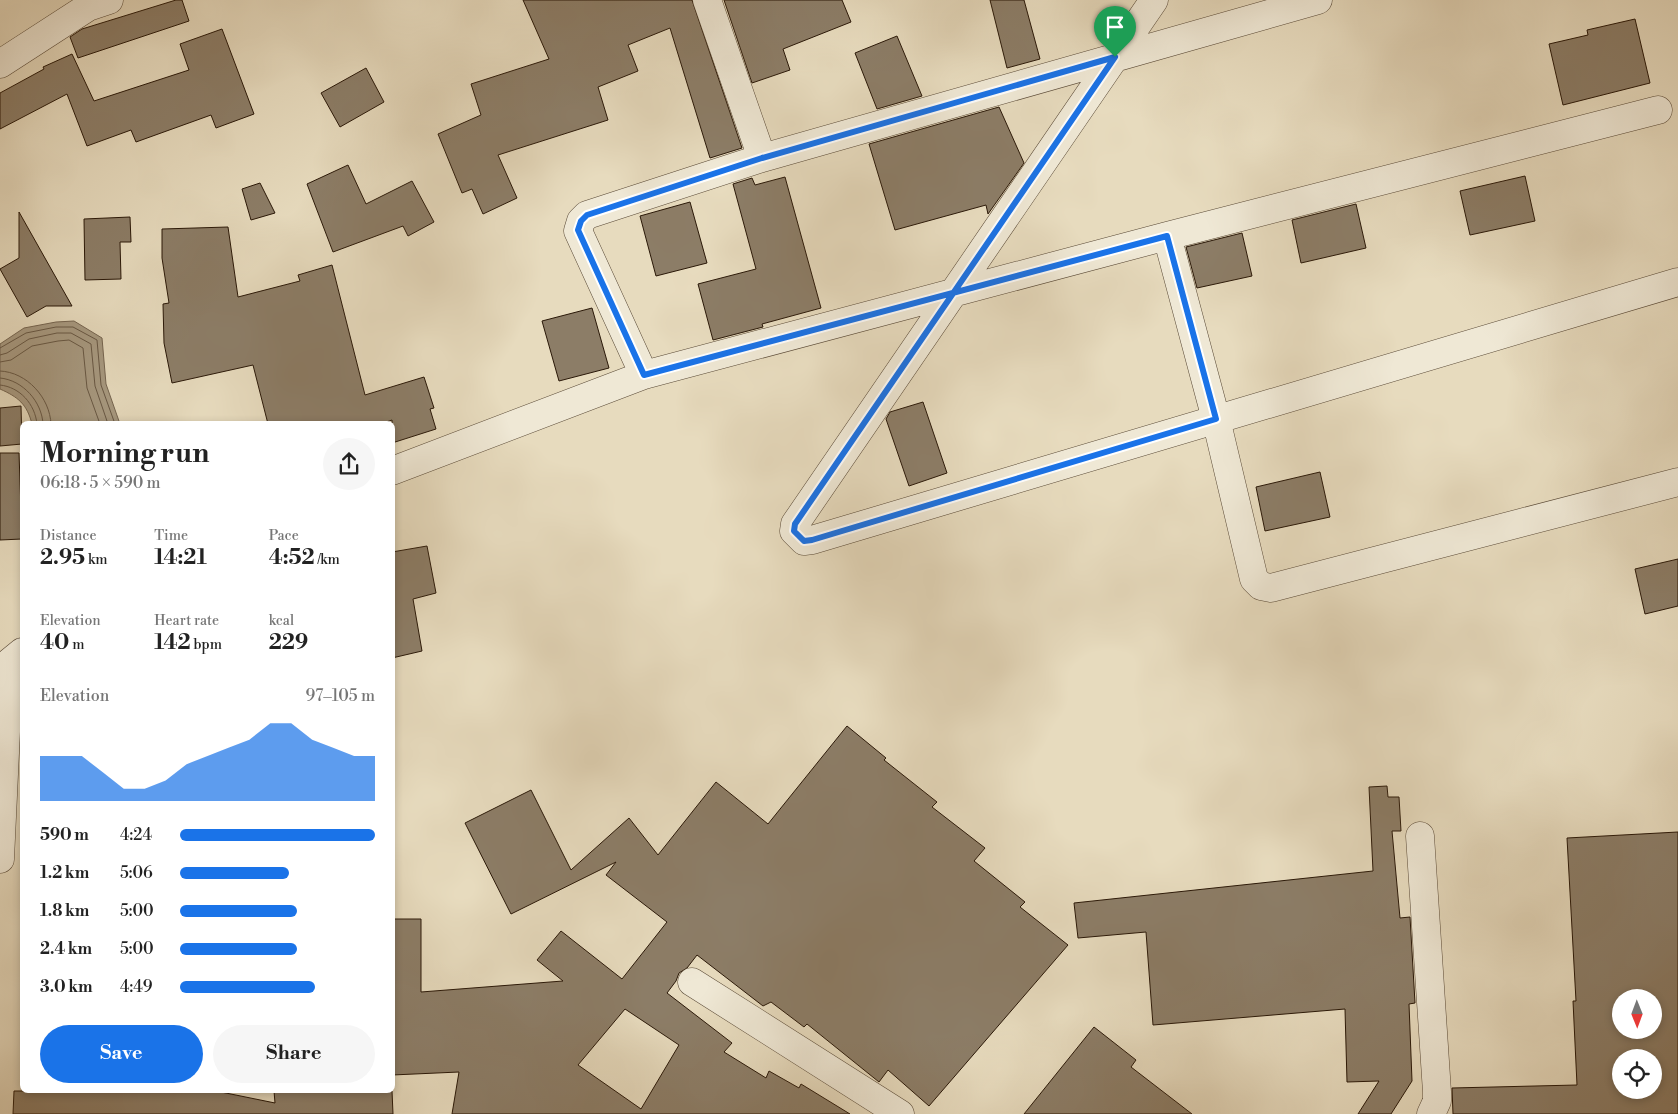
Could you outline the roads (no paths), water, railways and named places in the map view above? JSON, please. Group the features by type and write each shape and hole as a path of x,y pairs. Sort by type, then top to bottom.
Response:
{"street":[{"path":"0,64 88,7 109,0"},
{"path":"707,0 762,158"},
{"path":"1154,0 795,524 794,531 804,541 1678,282"},
{"path":"644,375 578,230 581,221 587,215 762,158 1318,0"},
{"path":"395,470 644,375 952,295 1167,236 1658,110"},
{"path":"1167,236 1216,419 1254,579 1261,586 1271,588 1678,482"},
{"path":"0,859 8,668 11,661 20,654"},
{"path":"1420,836 1437,1092 1437,1101 1430,1114"},
{"path":"692,982 900,1114"}],"water":[{"path":"74,321 102,338 106,384 119,421 31,421 21,402 0,389 0,344 24,328 56,322"}]}
